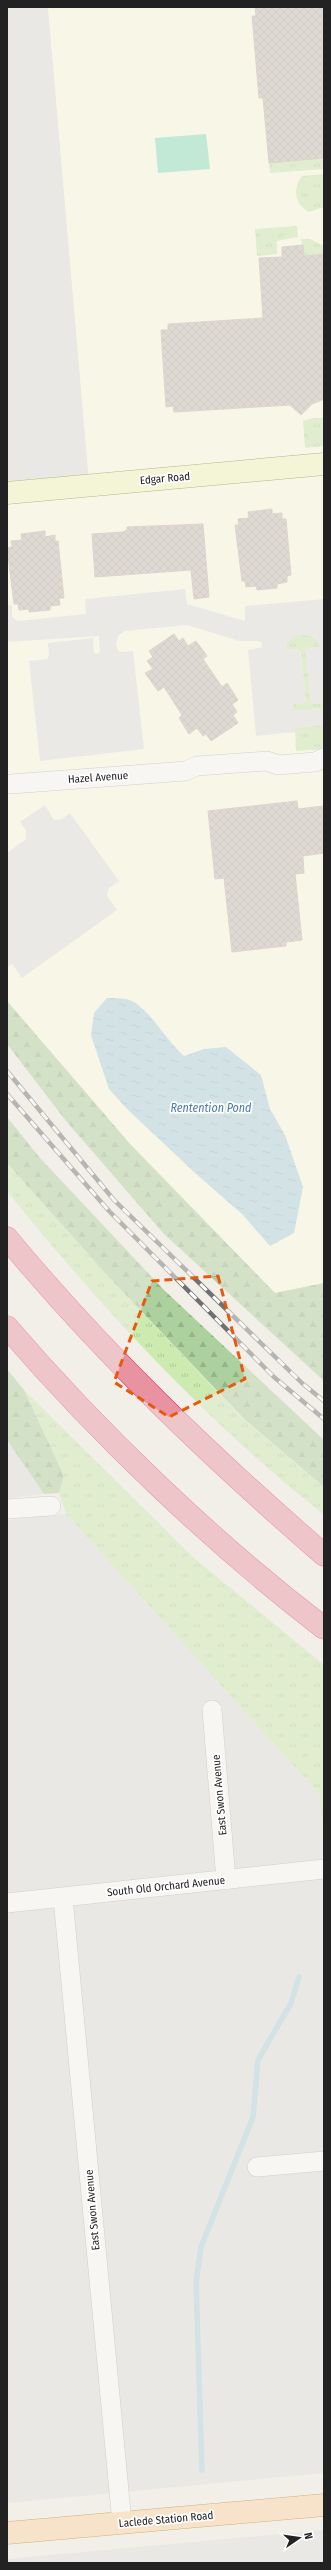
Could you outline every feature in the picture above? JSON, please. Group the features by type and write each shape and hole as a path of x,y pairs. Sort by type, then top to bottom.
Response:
{"highway":[{"path":"7,1238 111,1356 182,1428 324,1555"},
{"path":"7,1327 83,1409 158,1483 233,1552 324,1628"}],"main road":[{"name":"Laclede Station Road","path":"7,2533 324,2505"}],"street":[{"name":"Edgar Road","path":"7,493 324,464"},
{"name":"Hazel Avenue","path":"8,783 186,771 197,766 267,761 278,765 321,761"},
{"path":"7,1509 51,1506"},
{"name":"East Swon Avenue","path":"212,1710 226,1880"},
{"name":"South Old Orchard Avenue","path":"7,1903 324,1870"},
{"name":"East Swon Avenue","path":"62,1898 122,2523"},
{"path":"257,2167 324,2161"}],"highlighted area":[{"path":"218,1276 245,1379 169,1417 114,1382 152,1281"}],"shaded area":[{"path":"7,7 48,7 89,477 7,484"},
{"path":"48,7 324,7 324,1283 275,1293 131,1145 7,1001 7,503 90,494"},
{"path":"185,589 187,604 245,621 245,606 324,599 324,703 311,704 305,648 320,647 318,640 314,636 296,635 286,643 285,650 300,649 306,703 293,704 292,711 324,709 324,725 295,728 295,732 256,736 248,650 262,647 262,643 259,641 239,641 187,625 125,631 118,636 116,645 119,652 133,651 144,749 40,761 29,661 47,659 49,656 48,643 93,638 94,653 98,654 100,651 99,636 7,642 7,605 12,605 12,617 17,621 86,614 85,599"},
{"path":"45,805 54,820 62,819 70,813 119,881 108,889 107,896 117,910 22,978 12,964 7,967 7,853 26,839 26,830 20,822"},
{"path":"7,1440 44,1494 7,1498"},
{"path":"66,1514 319,1794 324,1845 324,2473 7,2503 7,1520"},
{"path":"324,2530 324,2563 7,2563 7,2559"}],"green space":[{"path":"206,134 210,169 158,173 155,138"},
{"path":"324,158 324,169 270,173 269,163"},
{"path":"324,174 324,207 309,212 304,209 298,201 296,196 297,186 302,176"},
{"path":"297,226 298,237 277,241 277,254 257,256 255,229"},
{"path":"301,239 310,239 324,246 324,254 304,256"},
{"path":"313,418 324,418 324,446 305,448 303,421"},
{"path":"296,635 311,636 319,642 320,647 306,648 311,704 324,703 324,709 292,711 293,704 306,703 300,649 285,650 286,643"},
{"path":"324,725 324,749 296,751 295,728"},
{"path":"7,1001 131,1145 275,1293 324,1283 324,1381 164,1234 66,1121 7,1044"},
{"path":"7,1117 40,1158 164,1290 324,1440 324,1487 244,1419 106,1274 7,1163"},
{"path":"7,1163 106,1274 243,1419 324,1487 324,1515 280,1479 238,1441 156,1362 117,1320 7,1191"},
{"path":"7,1369 24,1390 64,1476 59,1493 44,1494 7,1440"},
{"path":"24,1390 193,1557 324,1665 324,1845 319,1794 66,1514 59,1493 64,1476"}],"water":[{"name":"Rentention Pond","path":"107,998 126,999 143,1009 184,1056 204,1049 226,1047 261,1075 270,1109 285,1135 303,1187 294,1233 270,1246 243,1215 194,1172 127,1109 109,1089 91,1035 94,1013"}],"building":[{"path":"255,7 324,7 324,158 269,163 263,98 259,98 252,16 256,16"},
{"path":"303,245 304,256 324,254 324,399 312,404 301,415 290,405 174,412 173,406 166,407 161,330 168,330 168,324 263,318 259,258 282,257 282,247"},
{"path":"272,509 272,514 282,513 282,519 286,519 291,575 287,576 287,582 277,584 277,588 257,590 256,586 246,587 245,581 242,581 235,525 239,525 238,519 249,518 248,512"},
{"path":"203,524 209,597 194,599 191,570 95,577 92,534 123,532 127,530 127,527"},
{"path":"45,531 45,537 55,535 55,541 58,541 64,598 59,598 60,605 50,606 50,610 29,612 29,609 19,610 18,604 14,604 7,548 12,547 11,541 22,540 21,534"},
{"path":"174,634 179,641 183,638 188,646 196,641 207,656 203,659 222,687 227,683 238,700 232,704 237,712 233,715 238,723 211,741 206,734 203,736 197,728 189,734 179,718 182,715 164,687 158,691 145,673 153,669 147,661 153,657 149,651"},
{"path":"297,801 298,809 323,806 324,815 324,853 303,856 304,873 295,874 302,940 286,942 286,946 232,952 224,878 215,879 208,811"}],"waterway":[{"path":"202,2470 196,2282 201,2247 253,2117 258,2060 291,2003 299,1977"}],"railway":[{"path":"7,1071 114,1200 303,1384 324,1401"},
{"path":"7,1094 109,1211 275,1378 324,1419"}]}
